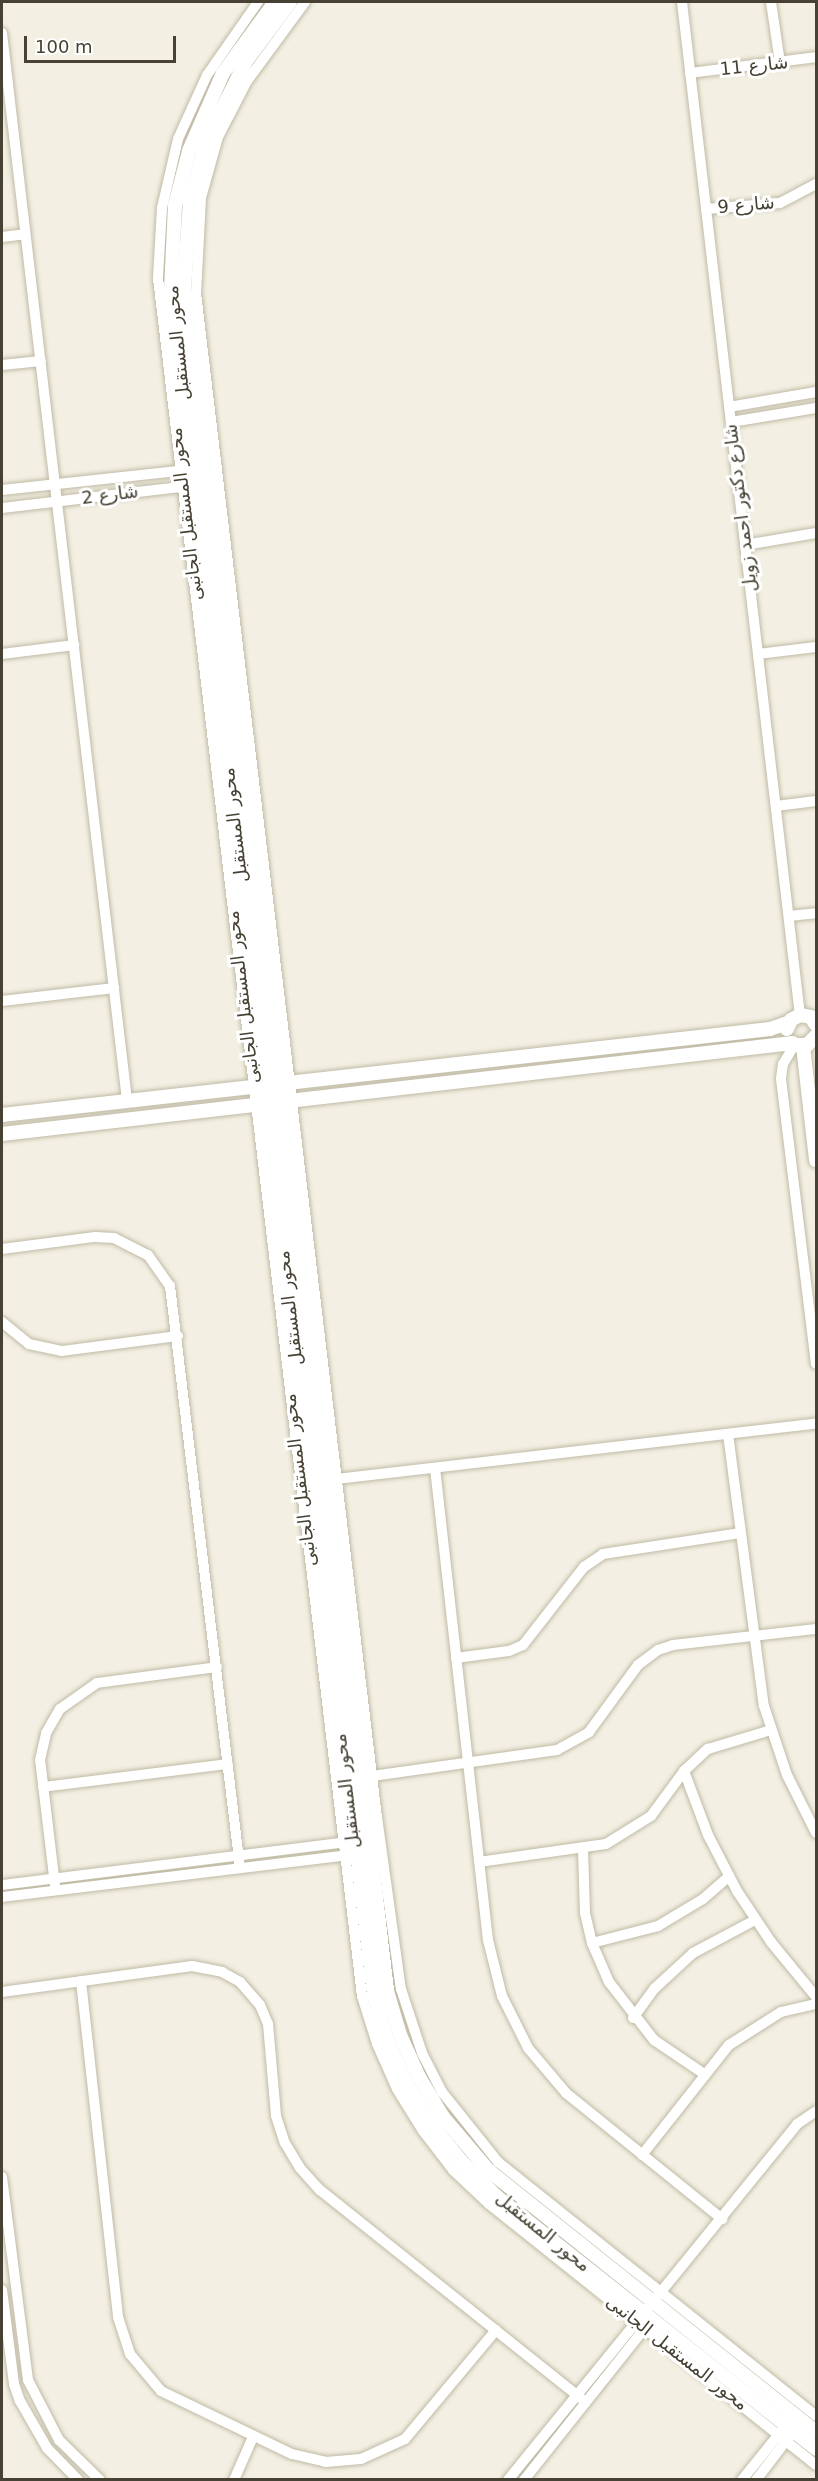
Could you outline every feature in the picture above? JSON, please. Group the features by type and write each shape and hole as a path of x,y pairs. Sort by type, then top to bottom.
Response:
{"street":[{"name":"محور المستقبل الجانبى","path":"187,470 158,278 162,207 172,162 191,106 225,45 258,2"},
{"name":"محور المستقبل","path":"275,2 238,49 210,98 189,151 175,205 171,290 188,486 259,1085 274,1102 371,1818 355,1848"},
{"name":"محور المستقبل","path":"290,2 230,87 206,142 190,200 184,290 212,467 285,1083 274,1102 355,1848 387,1991 400,2035 430,2097 488,2170 649,2312 816,2450"},
{"name":"محور المستقبل الجانبى","path":"212,467 196,293 201,198 231,108 265,55 305,2"},
{"name":"شارع دكتور احمد زويل","path":"682,2 789,916 795,1018"},
{"path":"771,2 780,63"},
{"path":"2,33 6,111 25,234 126,1101"},
{"name":"شارع 11","path":"690,73 816,57"},
{"name":"شارع 9","path":"706,209 780,203 802,195 816,184"},
{"path":"2,237 25,234"},
{"path":"2,365 40,360"},
{"path":"729,407 816,392"},
{"path":"731,422 816,408"},
{"name":"شارع 2","path":"2,490 212,467"},
{"name":"شارع 2","path":"2,508 214,483"},
{"path":"746,545 816,533"},
{"path":"2,654 74,645"},
{"path":"758,654 816,647"},
{"path":"776,806 816,801"},
{"path":"789,916 816,913"},
{"path":"2,1001 114,988"},
{"path":"795,1018 816,1031 797,1044 783,1064 781,1079 816,1364"},
{"path":"2,1115 770,1029 795,1018"},
{"path":"795,1018 787,1033 797,1044 814,1113 816,1160"},
{"path":"664,1041 666,1056"},
{"path":"2,1134 666,1056 797,1044"},
{"name":"محور المستقبل الجانبى","path":"274,1102 337,1479 372,1776 371,1818 401,1989 422,2053 442,2092 498,2162 649,2312"},
{"path":"2,1249 95,1237 132,1245 154,1261 166,1277 173,1295 240,1868"},
{"path":"2,1322 29,1344 62,1351 178,1336"},
{"path":"337,1479 816,1424"},
{"path":"728,1434 753,1636 771,1730 787,1775 816,1833"},
{"path":"435,1468 491,1959 501,1996 518,2031 539,2064 566,2093 722,2219"},
{"path":"456,1658 509,1652 523,1645 584,1567 603,1554 740,1533"},
{"path":"372,1776 557,1750 575,1743 595,1725 638,1665 658,1650 816,1629"},
{"path":"55,1891 40,1760 46,1733 60,1710 81,1691 97,1683 217,1667"},
{"path":"479,1862 583,1850 606,1844 641,1824 661,1806 684,1771 718,1744 771,1730"},
{"path":"43,1787 228,1764"},
{"path":"684,1771 729,1876 755,1920 816,1997"},
{"name":"محور المستقبل الجانبى","path":"355,1848 362,1996 376,2044 409,2111 437,2151 471,2188 649,2312"},
{"path":"2,1885 239,1856 355,1848"},
{"path":"2,1898 240,1868 355,1848"},
{"path":"583,1850 582,1897 592,1943 609,1982 633,2018 665,2050 704,2074"},
{"path":"592,1943 658,1926 703,1899 729,1876"},
{"path":"633,2018 666,1976 693,1953 755,1920"},
{"path":"2,1992 192,1966 222,1972 240,1982 261,2005 268,2024 276,2116 285,2143 300,2168 320,2190 586,2402"},
{"path":"81,1981 118,2317 125,2342 137,2365 161,2391 292,2454 326,2462 361,2459 384,2451 405,2439 496,2330"},
{"path":"642,2155 729,2045 754,2026 796,2007 816,2004"},
{"path":"524,2480 586,2402 649,2312 797,2124 816,2111"},
{"path":"2,2177 28,2380 59,2440 100,2480"},
{"path":"2,2290 14,2384 47,2448 78,2480"},
{"name":"محور المستقبل","path":"649,2312 765,2384 790,2428"},
{"path":"508,2480 576,2394 649,2312"},
{"name":"محور المستقبل الجانبى","path":"765,2384 816,2416"},
{"name":"محور المستقبل","path":"790,2428 816,2432"},
{"path":"790,2428 816,2465"},
{"path":"742,2480 790,2428"},
{"path":"756,2480 790,2428"},
{"path":"234,2480 253,2437"}]}
